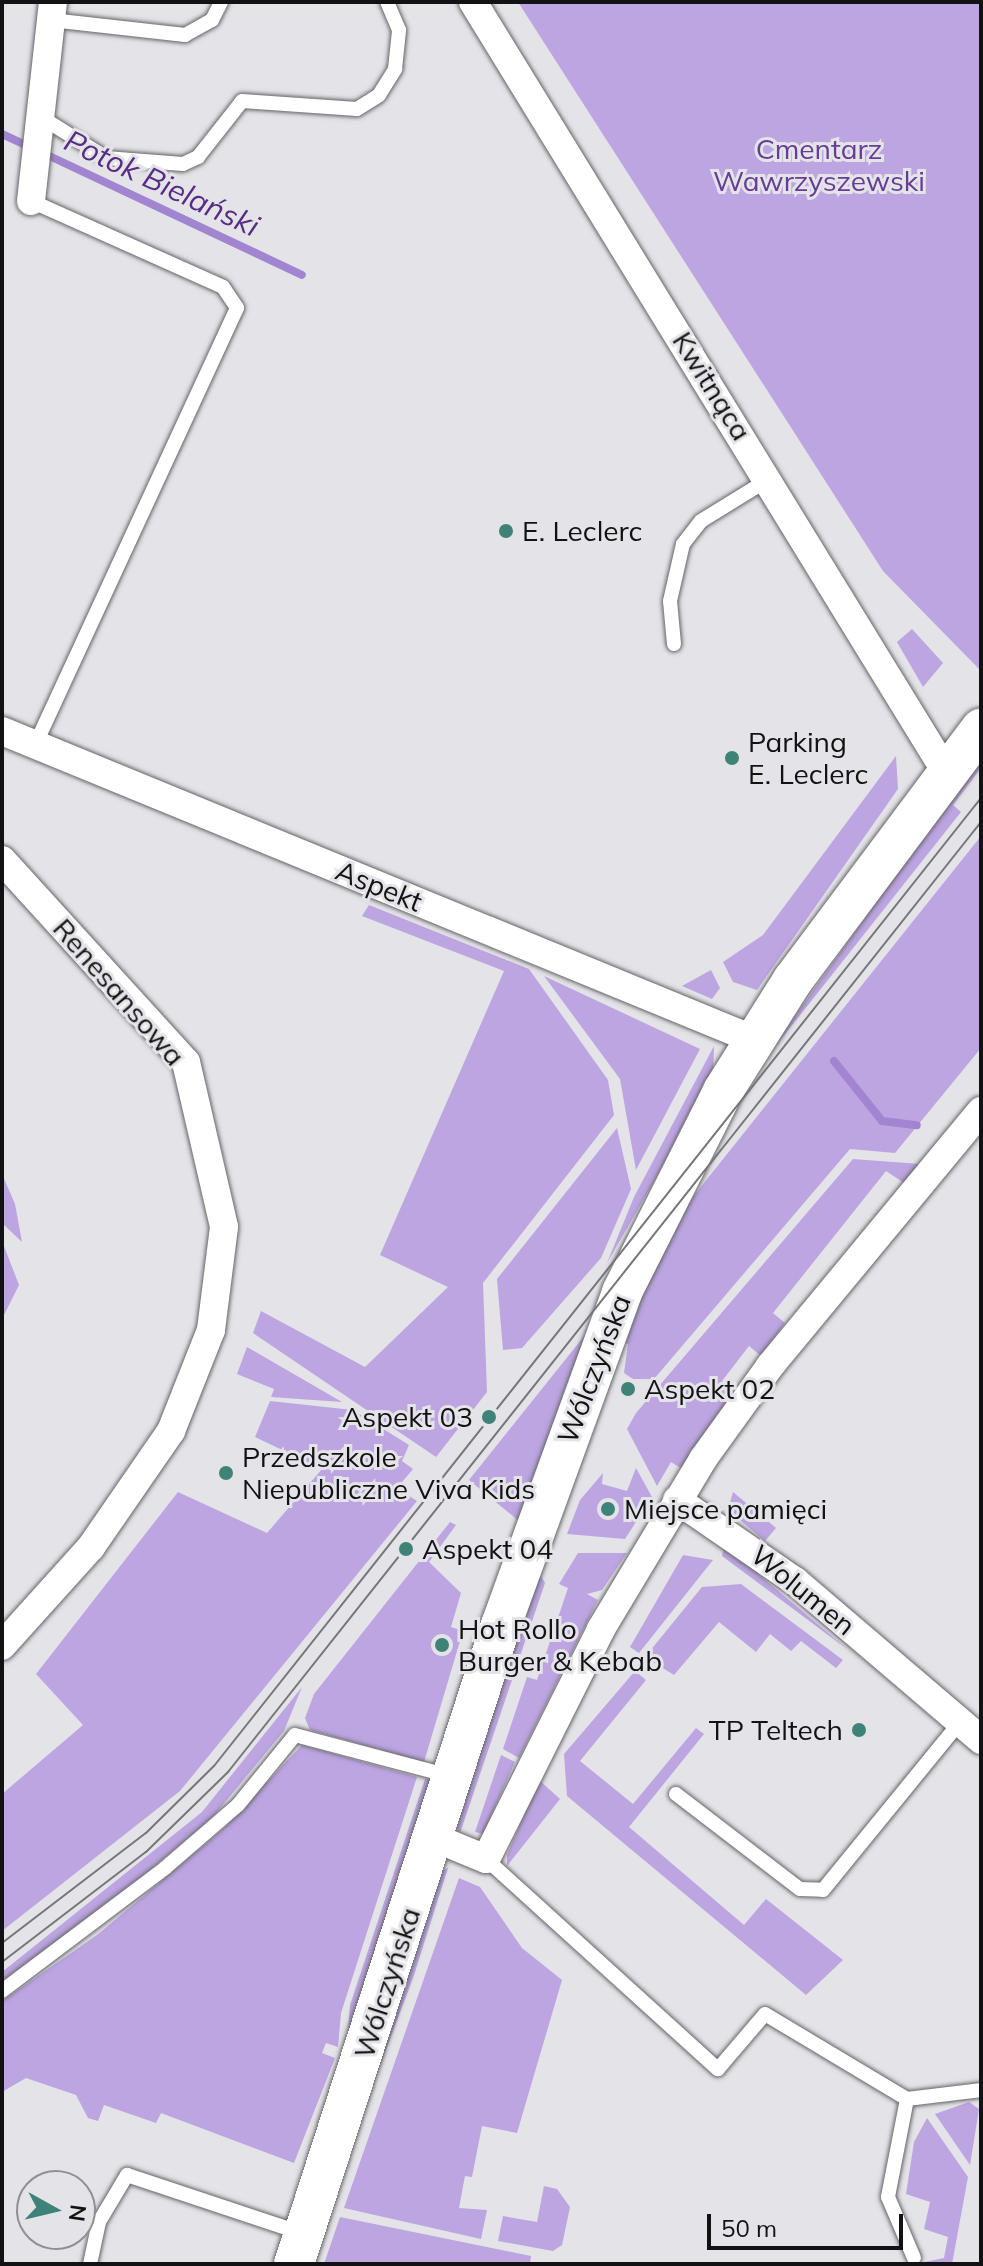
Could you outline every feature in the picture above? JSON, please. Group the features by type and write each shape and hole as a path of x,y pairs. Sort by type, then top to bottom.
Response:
{"main road":[{"name":"Wólczyńska","path":"299,2249 453,1777 622,1292 755,1040 946,772 981,729"}],"street":[{"name":"Kwitnąca","path":"473,2 769,479 946,772"},
{"path":"31,201 52,11"},
{"name":"Aspekt","path":"2,731 755,1040"},
{"name":"Renesansowa","path":"2,860 186,1062 224,1227 211,1330 171,1431 91,1547 2,1646"},
{"path":"435,1838 486,1859 569,1689 677,1500 770,1366 981,1111"},
{"name":"Wolumen","path":"677,1500 795,1581 970,1731"}],"lane":[{"path":"52,11 185,35 212,20 221,2"},
{"path":"39,126 106,158 183,164 198,157 242,101 357,109 379,95 395,69 399,30 387,2"},
{"path":"31,201 223,287 237,308 36,744"},
{"path":"674,644 670,601 683,544 701,521 769,479"},
{"path":"676,1794 800,1889 823,1890 970,1731"},
{"path":"2,1991 176,1859 238,1805 295,1735 453,1777"},
{"path":"486,1859 718,2069 765,2014 907,2099 981,2090"},
{"path":"907,2099 888,2197 914,2258"},
{"path":"90,2264 99,2222 127,2175 299,2249"}],"green space":[{"name":"Cmentarz Wawrzyszewski","path":"518,2 981,2 981,671 883,571"},
{"path":"912,629 943,663 923,687 897,642"},
{"path":"896,756 898,789 757,990 733,982 723,962 763,935"},
{"path":"981,756 981,768 953,805 961,812 755,1072"},
{"path":"981,836 981,1048 895,1153 850,1149 654,1379 633,1379 624,1373 628,1344 619,1341 664,1233"},
{"path":"369,905 529,969 608,1080 614,1115 483,1283 487,1392 436,1457 253,1333 261,1311 365,1367 448,1287 380,1255 504,971 362,916"},
{"path":"711,970 720,988 712,999 682,986"},
{"path":"544,976 700,1049 636,1170 620,1079"},
{"path":"714,1046 713,1079 607,1263 634,1197"},
{"path":"617,1128 631,1189 601,1258 522,1348 503,1350 497,1279"},
{"path":"853,1159 920,1164 904,1183 886,1171 773,1313 785,1323 761,1356 749,1346 722,1381 735,1393 682,1469 671,1462 657,1486 627,1429 636,1413"},
{"path":"2,1174 15,1204 22,1242 2,1223"},
{"path":"2,1241 19,1285 2,1319"},
{"path":"589,1330 520,1522 469,1480"},
{"path":"247,1347 342,1402 271,1397 274,1389 237,1374"},
{"path":"270,1401 353,1410 409,1445 402,1461 413,1469 397,1488 417,1501 180,1791 2,1931 2,1794 83,1725 36,1674 178,1492 267,1533 322,1469 255,1437"},
{"path":"636,1468 652,1497 625,1539 567,1534 580,1500 603,1473 602,1484 627,1491"},
{"path":"733,1492 776,1528 765,1541 728,1510"},
{"path":"450,1522 456,1525 429,1562 461,1593 451,1627 463,1631 424,1762 310,1730 305,1718 314,1694"},
{"path":"724,1545 847,1649 722,1556"},
{"path":"578,1553 627,1553 602,1590 587,1594 598,1600 519,1758 503,1749 527,1677 537,1680 568,1588 559,1584"},
{"path":"683,1555 713,1560 639,1653 630,1647"},
{"path":"538,1571 545,1583 460,1833 455,1823"},
{"path":"741,1584 843,1660 836,1668 801,1641 791,1651 770,1634 756,1652 719,1622 674,1675 645,1657 702,1587"},
{"path":"635,1671 646,1680 580,1761 633,1804 696,1728 704,1734 629,1827 744,1925 766,1899 843,1960 806,1995 567,1796 564,1754"},
{"path":"302,1687 284,1731 212,1818 68,1939 2,1984 2,1972 202,1812"},
{"path":"302,1745 417,1777 341,2013 338,2047 326,2043 322,2053 335,2058 294,2163 161,2113 156,2123 104,2105 98,2121 88,2118 76,2095 26,2078 2,2092 2,2001 97,1935 221,1831"},
{"path":"501,1755 515,1762 483,1834 475,1832"},
{"path":"425,1779 437,1783 347,2041 350,2005"},
{"path":"539,1780 560,1799 507,1866 507,1855"},
{"path":"448,1868 413,1978 371,2090 442,1871"},
{"path":"459,1878 480,1887 522,1948 562,1980 517,2133 482,2126 472,2177 465,2176 459,2208 487,2210 481,2239 344,2208"},
{"path":"969,2102 979,2109 970,2165 935,2114"},
{"path":"927,2118 968,2177 952,2264 915,2264 944,2258 948,2237 924,2229 930,2202 906,2194 914,2142"},
{"path":"544,2186 557,2189 570,2207 562,2245 553,2251 498,2241 503,2216 537,2222"},
{"path":"340,2217 531,2256 530,2264 324,2264"}],"waterway":[{"name":"Potok Bielański","path":"2,134 30,147"},
{"name":"Potok Bielański","path":"43,153 302,275"},
{"name":"Potok Bielański","path":"834,1061 882,1121 917,1125"}],"tram line":[{"path":"2,1943 146,1833 214,1766 981,798"},
{"path":"2,1962 146,1852 228,1772 981,822"}],"place":[{"name":"E. Leclerc","path":"506,531"},
{"name":"Parking E. Leclerc","path":"732,758"},
{"name":"Aspekt 02","path":"628,1389"},
{"name":"Aspekt 03","path":"489,1417"},
{"name":"Przedszkole Niepubliczne Viva Kids","path":"226,1473"},
{"name":"Miejsce pamięci","path":"608,1509"},
{"name":"Aspekt 04","path":"406,1549"},
{"name":"Hot Rollo Burger & Kebab","path":"442,1645"},
{"name":"TP Teltech","path":"859,1730"}]}
